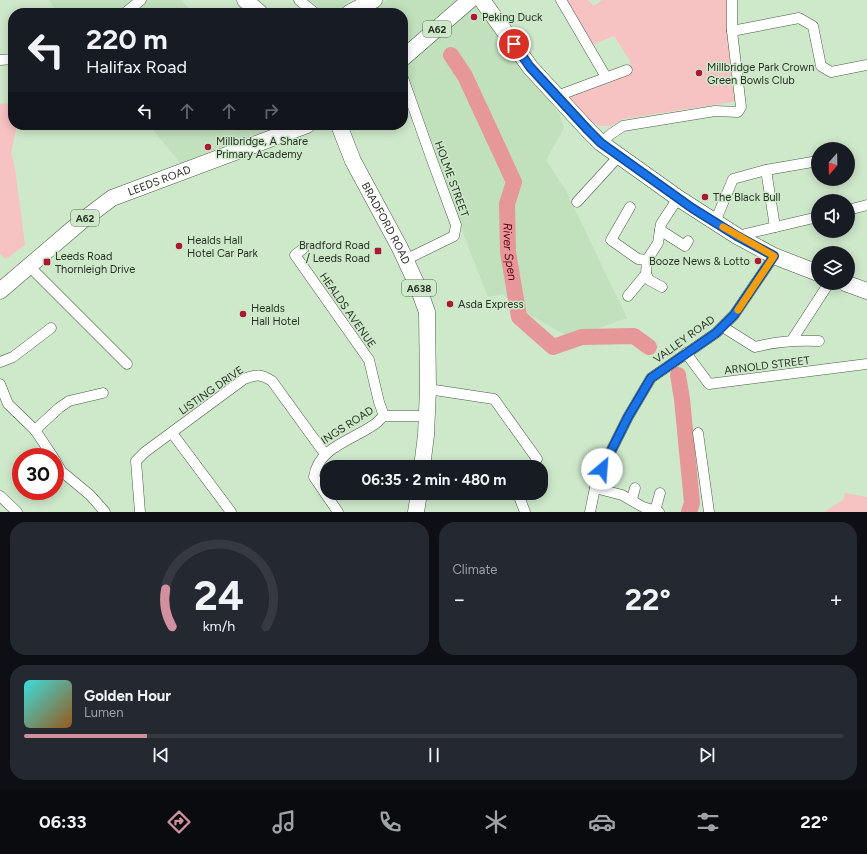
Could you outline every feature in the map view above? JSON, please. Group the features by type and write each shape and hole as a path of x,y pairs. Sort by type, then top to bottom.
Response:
{"main road":[{"path":"245,0 254,8"},
{"path":"359,8 374,0"},
{"name":"A62","path":"408,54 470,0"},
{"path":"482,0 530,67 601,143 678,198 737,236 774,256 811,270"},
{"name":"LEEDS ROAD","path":"0,291 83,220 112,198 294,130"},
{"name":"BRADFORD ROAD","path":"341,130 353,161 400,248 418,287 427,312 428,389 423,460"},
{"path":"855,287 867,291"},
{"path":"416,512 418,500"}],"street":[{"path":"131,8 141,0"},
{"path":"299,0 309,8"},
{"path":"561,0 606,77"},
{"path":"601,143 623,126 715,112 738,112 740,110 741,106 732,31 732,0"},
{"path":"732,31 799,18 813,26 821,66 831,72 867,65"},
{"path":"557,96 627,70"},
{"name":"HOLME STREET","path":"405,260 454,236 456,225 408,92"},
{"path":"577,202 618,156"},
{"path":"715,222 733,179 766,170 811,163"},
{"path":"766,170 775,227"},
{"path":"662,287 649,280 646,274 647,260 658,243 661,224 678,198"},
{"path":"855,208 867,205"},
{"path":"630,207 608,242 638,259 647,260"},
{"path":"737,236 811,219"},
{"path":"660,230 685,246 688,240"},
{"name":"HEALDS AVENUE","path":"304,248 295,255 369,360 379,402 384,416"},
{"name":"VALLEY ROAD","path":"590,512 595,488 602,469 621,431 651,378 716,333 734,315 774,256"},
{"path":"29,266 127,364"},
{"path":"628,296 646,274"},
{"path":"792,340 824,290"},
{"path":"723,326 755,347 792,340 819,341"},
{"path":"0,362 13,357 51,328"},
{"name":"ARNOLD STREET","path":"686,353 710,384 867,364"},
{"name":"LISTING DRIVE","path":"140,512 136,461 144,453 244,379 254,375 264,376 272,381 325,454"},
{"path":"0,384 8,404 35,430 47,448"},
{"path":"428,389 494,399 537,458"},
{"path":"35,430 59,408 69,402 103,393"},
{"name":"INGS ROAD","path":"338,512 314,477 315,469 325,454 376,424 384,416 427,416"},
{"path":"698,432 709,512"},
{"path":"172,433 231,512"},
{"path":"64,473 90,495 105,512"},
{"path":"595,488 622,495 632,499 643,507 657,511 660,493"},
{"path":"632,499 635,488"},
{"path":"0,496 17,512"},
{"path":"522,500 525,512"}],"shaded area":[{"path":"49,0 181,0 188,8 55,8"},
{"path":"309,0 351,0 339,8 319,8"},
{"path":"388,0 459,0 408,42 408,8 371,8"},
{"path":"588,0 594,6 602,0 730,0 737,100 623,119 611,126 600,126 581,118 561,98 631,68 630,61 614,36 592,45 567,1"},
{"path":"477,3 560,115 564,128 546,160 565,189 627,318 571,338 522,311 503,294 488,297 465,238 408,79 408,61"},
{"path":"8,103 8,130 16,130 11,153 15,168 25,245 6,259 0,254 0,104"},
{"name":"Millbridge, A Share Primary Academy","path":"153,130 282,130 186,170"},
{"path":"845,493 867,497 867,512 824,512 843,500"}],"waterway":[{"name":"River Spen","path":"451,55 465,76 514,182 507,204 508,252 519,317 553,347 582,337 634,336 649,347"},
{"name":"River Spen","path":"678,375 682,399 692,503 689,512"}],"slow traffic":[{"path":"723,227 774,256 738,310"}],"place":[{"name":"Peking Duck","path":"474,17"},
{"name":"Millbridge Park Crown Green Bowls Club","path":"699,73"},
{"name":"Millbridge, A Share Primary Academy","path":"208,147"},
{"name":"The Black Bull","path":"705,197"},
{"name":"Healds Hall Hotel Car Park","path":"179,246"},
{"name":"Bradford Road / Leeds Road","path":"378,251"},
{"name":"Booze News & Lotto","path":"758,261"},
{"name":"Leeds Road Thornleigh Drive","path":"47,262"},
{"name":"Asda Express","path":"450,304"},
{"name":"Healds Hall Hotel","path":"243,314"}],"route":[{"path":"514,44 530,67 601,143 692,208 737,236 774,256 734,315 716,333 651,378 628,417 602,469"}]}
